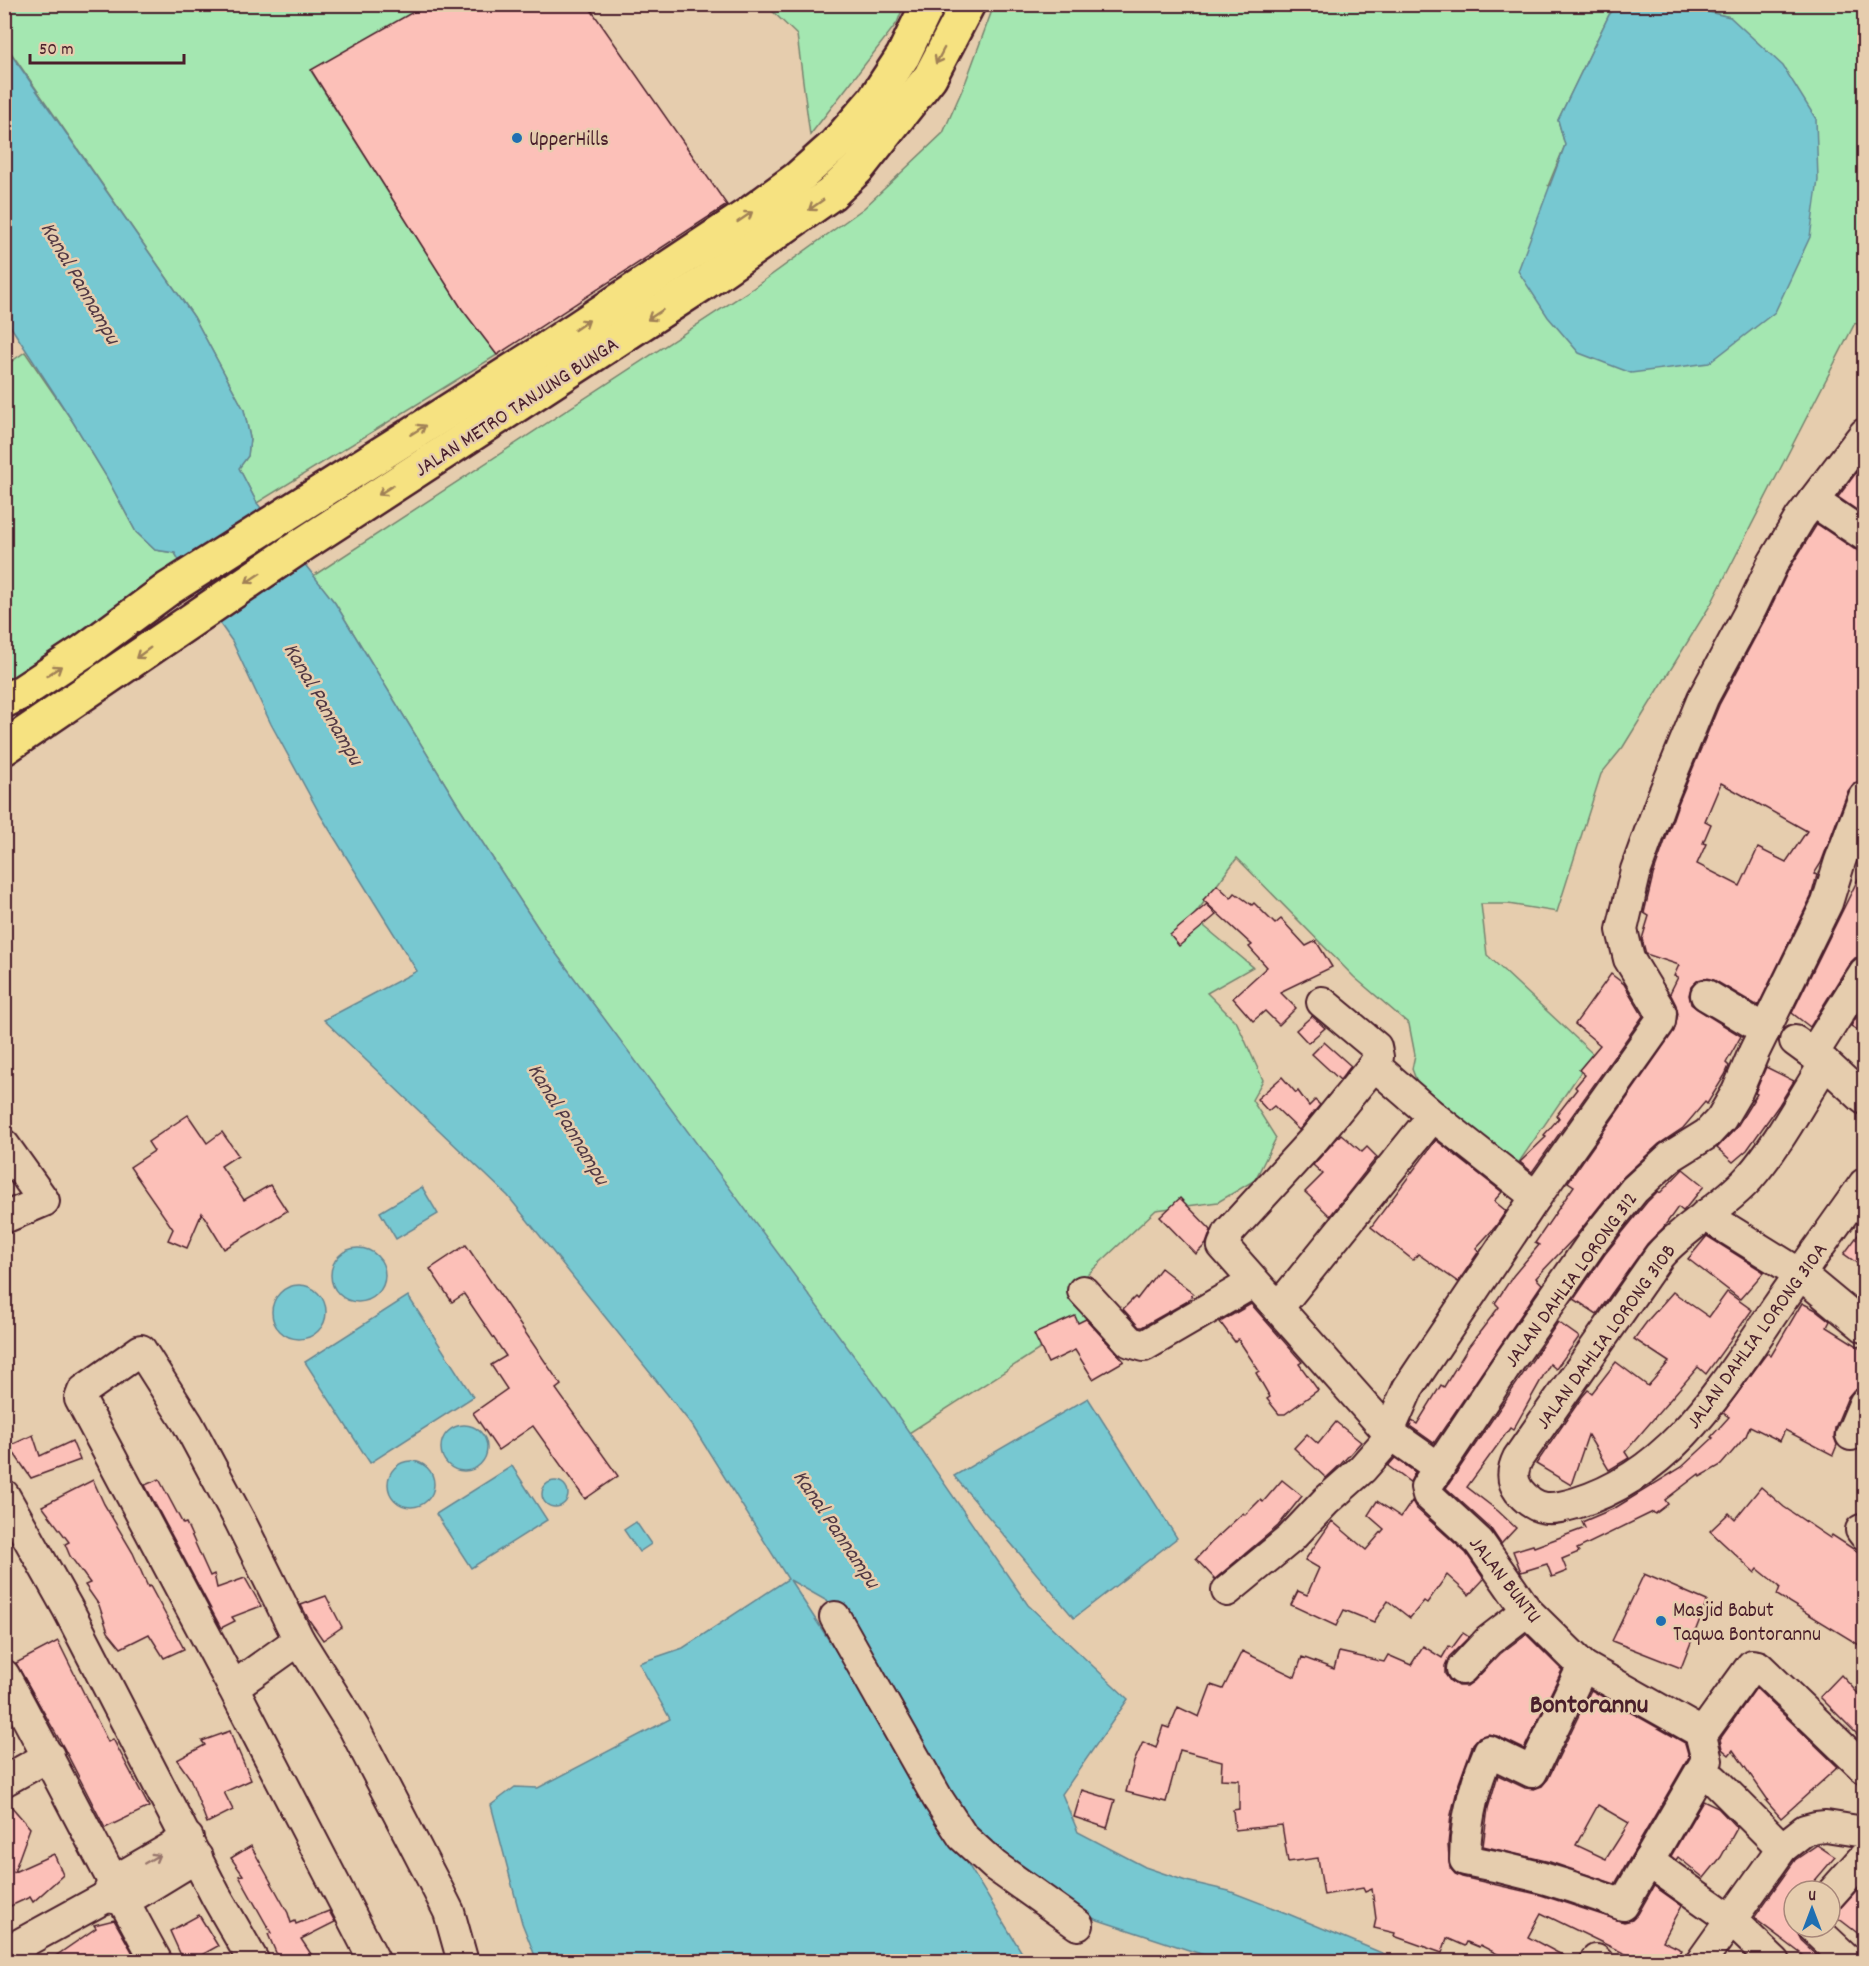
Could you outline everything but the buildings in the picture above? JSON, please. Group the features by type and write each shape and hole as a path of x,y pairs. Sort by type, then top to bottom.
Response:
{"main road":[{"name":"JALAN METRO TANJUNG BUNGA","path":"4,701 22,692 84,651 168,590 543,351 749,214 798,178 835,145 874,100 903,56 928,4"},
{"name":"JALAN METRO TANJUNG BUNGA","path":"4,748 190,619 704,283 831,194 858,168 930,77 968,4"}],"street":[{"path":"1227,1591 1290,1539 1311,1515 1362,1469 1383,1445 1408,1388 1536,1197 1659,1022 1661,1013 1658,1005 1629,959 1623,938 1624,916 1636,870 1702,698 1751,609 1773,563 1800,518 1864,434"},
{"path":"1813,501 1864,535"},
{"name":"JALAN DAHLIA LORONG 312","path":"1433,1478 1507,1365 1572,1272 1634,1190 1670,1157 1707,1134 1721,1119 1737,1092 1765,1029 1827,903 1864,797"},
{"name":"JALAN DAHLIA LORONG 310B","path":"1535,1505 1520,1492 1513,1480 1513,1468 1518,1458 1659,1256 1679,1235 1731,1196 1764,1161 1811,1052 1864,974"},
{"path":"1706,995 1765,1029"},
{"path":"1322,1002 1376,1047 1378,1053 1374,1065 1433,1116 1536,1197"},
{"path":"1811,1052 1864,1099"},
{"name":"JALAN BUNTU","path":"1374,1065 1314,1139 1225,1238 1223,1246 1388,1432 1433,1478 1428,1495 1479,1542 1522,1602 1583,1666 1700,1732"},
{"path":"1278,1308 1433,1116"},
{"path":"4,1145 44,1201 4,1218"},
{"name":"JALAN DAHLIA LORONG 310A","path":"1535,1505 1556,1509 1588,1499 1623,1483 1661,1456 1688,1431 1718,1394 1864,1184"},
{"path":"1705,1215 1800,1274 1864,1327"},
{"path":"1083,1291 1130,1342 1144,1346 1254,1282"},
{"path":"375,1962 233,1687 80,1399 83,1391 141,1350 189,1424 299,1640 354,1728 449,1912 463,1962"},
{"path":"1851,1435 1864,1404"},
{"path":"4,1495 68,1609 216,1896 254,1962"},
{"path":"1462,1669 1522,1602"},
{"path":"835,1617 938,1799 963,1837 996,1866 1078,1925"},
{"path":"233,1687 299,1640"},
{"path":"1583,1666 1532,1772 1489,1751 1472,1795 1465,1830 1465,1860 1555,1880 1623,1905 1707,1760 1700,1732 1705,1730 1752,1665 1758,1666 1864,1768"},
{"path":"4,1675 49,1756 114,1893 157,1962"},
{"path":"4,1781 49,1756"},
{"path":"1714,1780 1793,1839"},
{"path":"1701,1962 1793,1839 1826,1826 1864,1832"},
{"path":"4,1953 192,1848"},
{"path":"1842,1882 1864,1857"},
{"path":"1648,1861 1731,1920 1775,1962"},
{"path":"1826,1939 1850,1962"}],"green space":[{"path":"1859,4 1864,12 1864,327 1855,323 1711,604 1623,747 1601,774 1557,912 1508,904 1481,904 1487,955 1593,1054 1517,1165 1417,1082 1412,1069 1415,1055 1409,1024 1354,977 1237,858 1193,917 1253,967 1207,993 1237,1023 1263,1080 1252,1100 1276,1138 1255,1180 1218,1202 1156,1210 1069,1292 1088,1318 909,1433 546,940 458,805 335,603 313,576 752,289 864,208 943,133 966,81 994,5 1617,5 1609,15 1558,120 1565,145 1548,186 1730,17 1678,5"},
{"path":"4,5 427,5 311,71 462,309 497,355 257,503 239,468 248,456 250,438 244,410 194,317 5,44"},
{"path":"766,5 904,5 897,23 810,135 797,35"},
{"path":"25,352 73,422 136,532 155,550 175,553 182,565 5,682 5,366"}],"water":[{"path":"1617,5 1678,5 1730,17 1783,66 1816,119 1818,180 1810,237 1775,312 1709,363 1631,373 1579,353 1548,317 1518,271 1565,145 1558,120 1609,15"},
{"name":"Kanal Pannampu","path":"4,44 194,317 244,410 250,438 248,456 239,468 257,503 335,603 458,805 546,940 891,1406 1028,1605 1128,1699 1062,1794 1078,1832 1145,1867 1186,1881 1229,1891 1401,1961 1222,1961 1095,1919 1059,1902 983,1847 843,1610 790,1580 874,1710 1027,1961 537,1961 522,1923 491,1805 515,1787 538,1788 670,1719 639,1663 683,1648 788,1579 692,1425 508,1196 324,1020 417,971 321,816 271,724 232,641 193,585 175,553 155,550 136,532 73,422 5,318"},
{"path":"422,1187 438,1214 396,1239 380,1212"},
{"path":"353,1248 363,1248 373,1252 381,1260 385,1275 381,1290 373,1298 363,1302 353,1302 343,1298 335,1290 331,1280 331,1270 335,1260 343,1252"},
{"path":"294,1285 304,1285 314,1289 322,1297 326,1312 322,1327 314,1335 304,1339 294,1339 284,1335 276,1327 272,1317 272,1307 276,1297 284,1289"},
{"path":"408,1296 473,1397 370,1463 305,1362"},
{"path":"1088,1398 1177,1538 1074,1618 954,1476"},
{"path":"464,1425 480,1432 487,1448 480,1464 464,1471 448,1464 441,1448 448,1432"},
{"path":"411,1461 427,1468 434,1484 427,1500 411,1507 395,1500 388,1484 395,1468"},
{"path":"512,1466 547,1520 471,1568 436,1514"},
{"path":"555,1481 564,1485 568,1494 564,1503 555,1507 546,1503 542,1494 546,1485"},
{"path":"636,1522 651,1544 639,1552 624,1530"}],"place":[{"name":"UpperHills","path":"517,138"},
{"name":"Masjid Babut Taqwa Bontorannu","path":"1661,1621"}],"district":[{"name":"Bontorannu","path":"1589,1703"}]}
